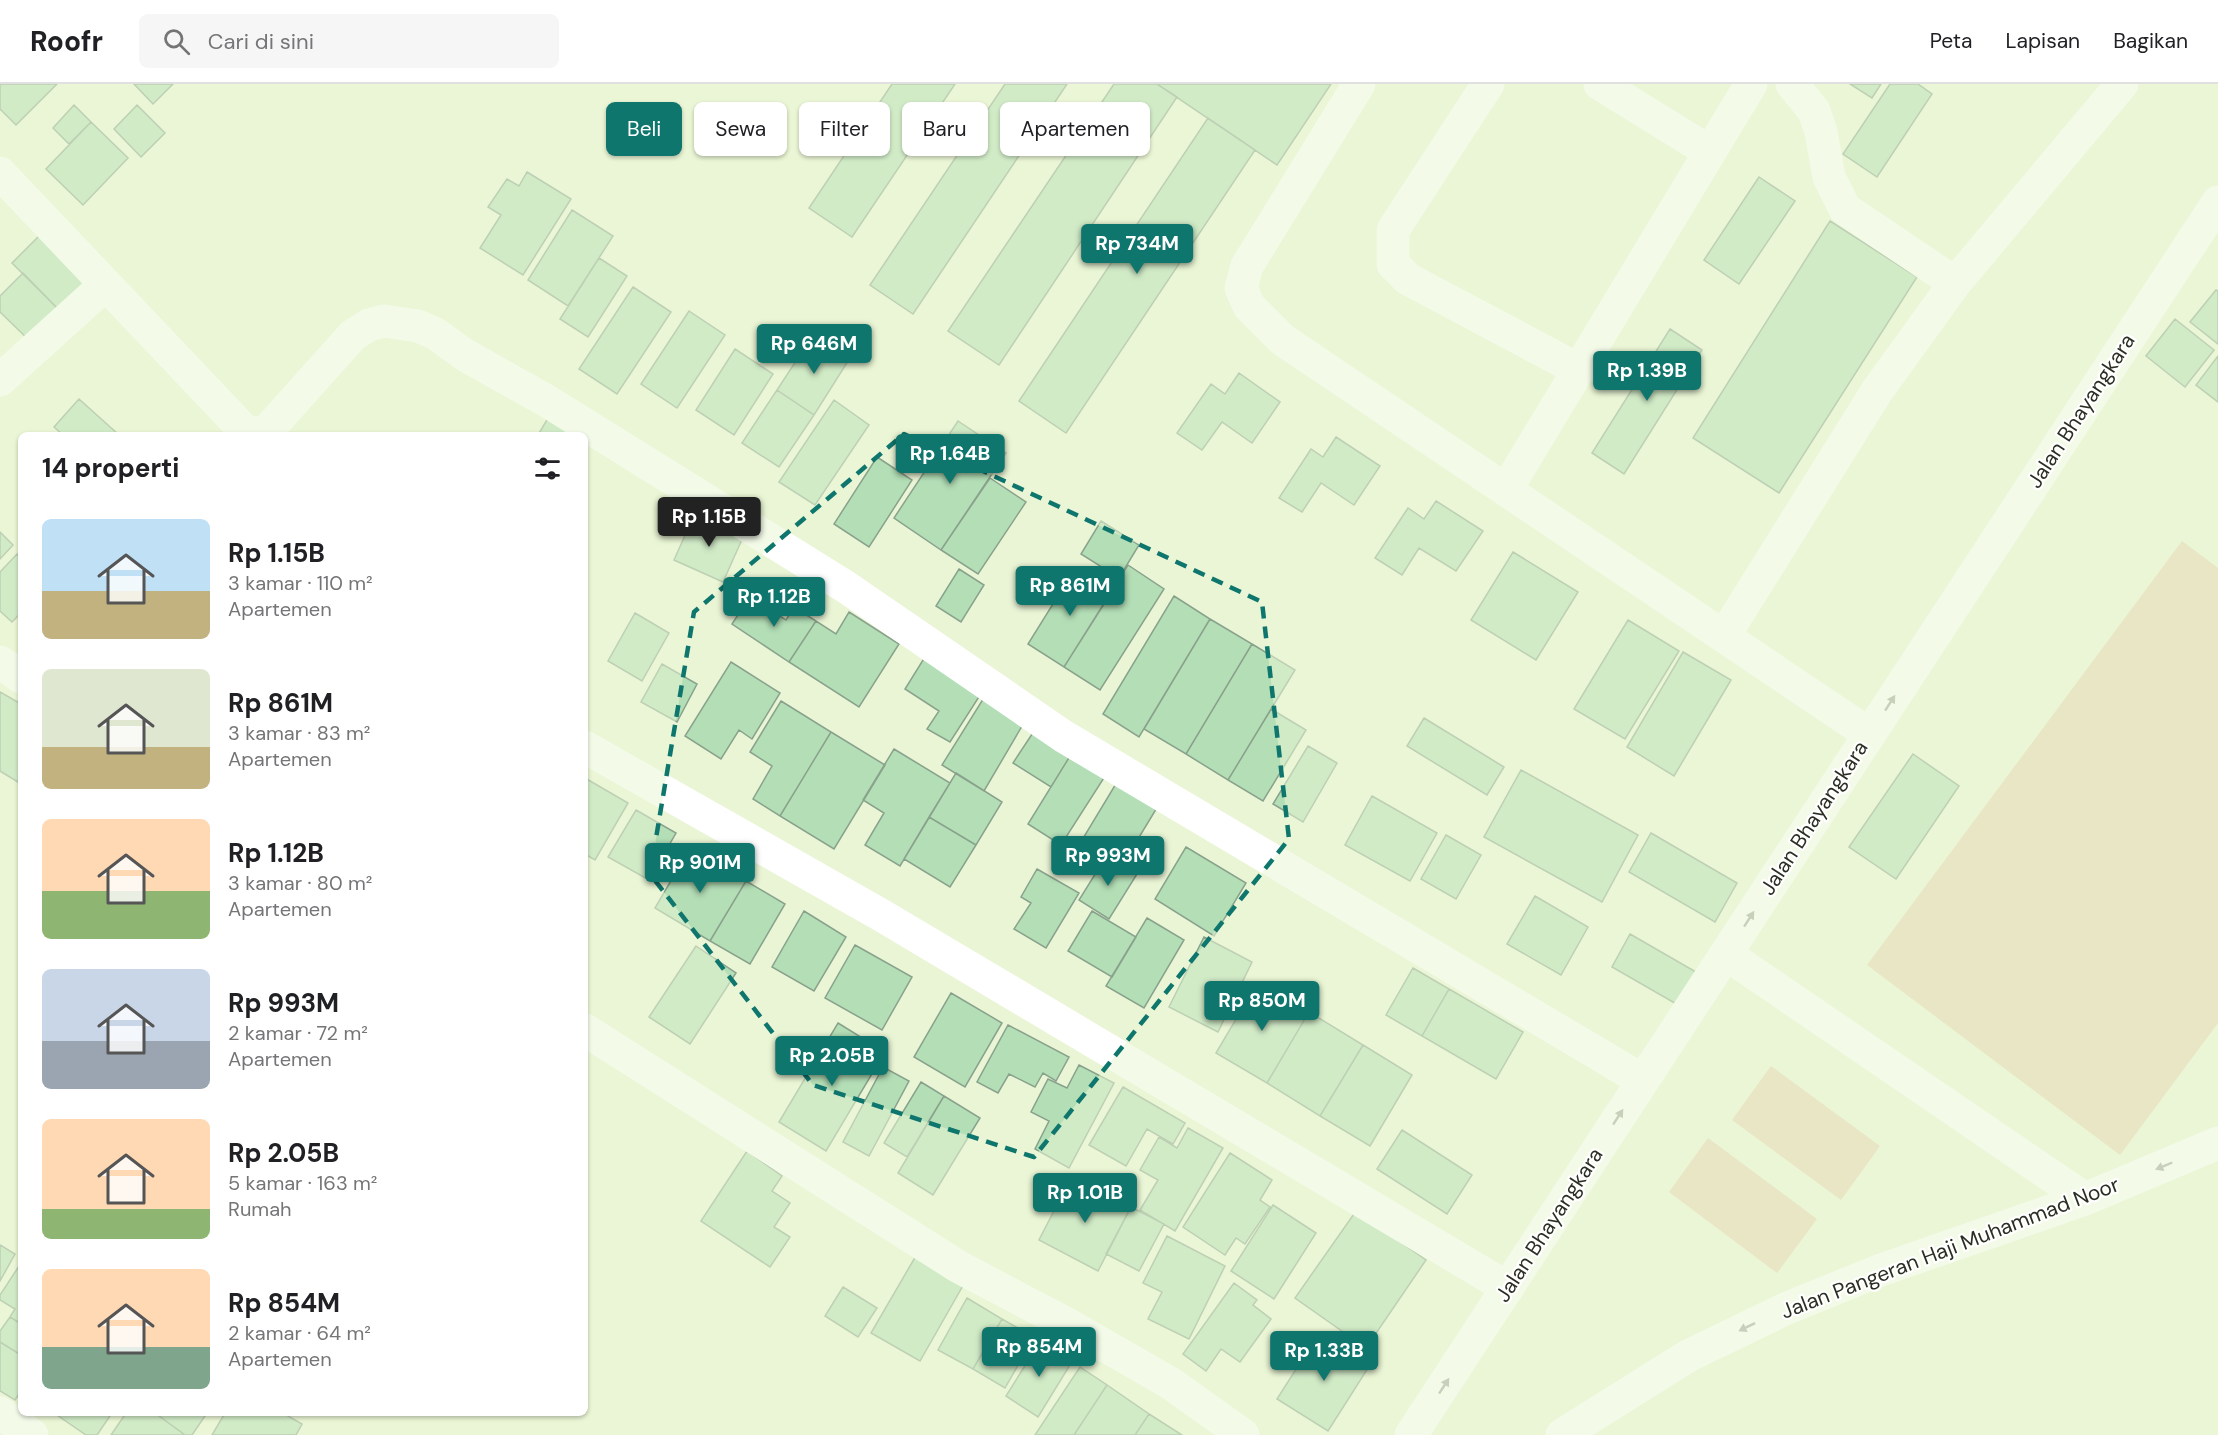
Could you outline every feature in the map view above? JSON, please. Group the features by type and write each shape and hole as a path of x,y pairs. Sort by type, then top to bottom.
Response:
{"street":[{"path":"1359,84 1247,266 1241,288 1249,306 1283,340 1869,734"},
{"path":"1488,84 1394,230 1393,264 1408,279 1579,370"},
{"path":"1600,84 1710,152"},
{"path":"1506,490 1752,84"},
{"path":"1792,84 1814,111 1821,132 1829,177 1845,209 1954,283"},
{"path":"1724,636 1877,391 1954,283 2122,84"},
{"path":"0,172 105,285 244,430 249,432"},
{"name":"Jalan Bhayangkara","path":"1412,1435 2218,202"},
{"path":"0,380 105,285"},
{"path":"259,432 267,431 353,335 369,325 384,321 400,322 436,333 465,355 547,401 846,587 1063,736 1642,1080"},
{"path":"0,662 18,675"},
{"path":"588,749 881,915 1508,1288"},
{"path":"1726,954 2085,1199"},
{"path":"588,1032 959,1267 1069,1325 1170,1383 1243,1435"},
{"name":"Jalan Pangeran Haji Muhammad Noor","path":"1562,1435 1688,1356 1785,1309 1881,1270 2085,1199 2218,1143"},
{"path":"0,1414 32,1435"}],"highlighted area":[{"path":"904,434 1262,602 1289,839 1034,1157 813,1085 650,874 694,612"}],"shaded area":[{"path":"2182,541 2218,568 2218,1023 2120,1155 1867,965"},
{"path":"1771,1066 1880,1146 1841,1200 1732,1120"},
{"path":"1708,1138 1817,1219 1777,1273 1669,1192"}],"building":[{"path":"0,84 57,84 16,125 0,109"},
{"path":"134,84 173,84 153,104"},
{"path":"892,84 955,84 943,102 902,102 902,156 907,156 852,237 809,208 844,156 890,156 890,102 880,102"},
{"path":"1005,84 1067,84 1055,102 1000,102 1000,156 1019,156 913,314 870,285 957,156 988,156 988,109"},
{"path":"1114,84 1157,84 1177,97 1150,138 1150,102 1102,102"},
{"path":"1157,84 1331,84 1277,165"},
{"path":"1850,84 1881,84 1872,98"},
{"path":"1890,84 1918,84 1932,94 1877,177 1843,154"},
{"path":"74,105 91,122 69,144 53,128"},
{"path":"137,105 165,133 141,157 114,129"},
{"path":"1208,118 1255,150 1066,433 1019,401"},
{"path":"91,122 128,158 83,205 46,169"},
{"path":"1066,156 1138,156 999,365 948,331"},
{"path":"527,172 571,199 523,275 480,248 501,215 488,207 507,179 519,186"},
{"path":"1759,177 1795,201 1739,284 1704,260"},
{"path":"572,210 613,236 568,306 528,280"},
{"path":"1830,221 1917,277 1779,493 1693,438"},
{"path":"44,231 94,282 63,314 12,263"},
{"path":"599,258 627,276 588,337 560,319"},
{"path":"23,273 63,314 33,344 0,312 0,296"},
{"path":"633,287 671,312 617,394 579,369"},
{"path":"2216,290 2218,291 2218,344 2190,322"},
{"path":"689,311 725,335 677,408 641,384"},
{"path":"2175,319 2214,350 2185,387 2146,356"},
{"path":"1670,329 1702,350 1624,474 1592,453"},
{"path":"813,335 850,358 814,415 777,390"},
{"path":"735,349 773,374 734,435 696,410"},
{"path":"2218,356 2218,402 2196,385"},
{"path":"1239,373 1280,402 1252,443 1222,422 1202,450 1177,433 1211,384 1225,394"},
{"path":"777,390 814,415 779,467 742,443"},
{"path":"79,399 116,432 60,432 54,427"},
{"path":"834,400 869,425 815,505 779,482"},
{"path":"548,418 570,432 540,432"},
{"path":"958,421 1006,453 941,550 894,518"},
{"path":"1336,437 1380,466 1354,505 1321,483 1302,512 1279,498 1311,449 1323,457"},
{"path":"877,457 912,480 869,547 834,524"},
{"path":"990,478 1026,502 978,574 941,550"},
{"path":"1436,501 1483,531 1456,571 1419,548 1402,575 1375,558 1408,508 1424,519"},
{"path":"695,513 744,535 723,582 674,560"},
{"path":"1101,521 1139,545 1119,578 1081,554"},
{"path":"0,532 13,545 0,559"},
{"path":"1513,552 1578,592 1536,660 1471,620"},
{"path":"18,555 18,616 12,622 0,611 0,572"},
{"path":"1128,565 1164,589 1100,690 1064,667"},
{"path":"1076,567 1113,590 1064,667 1028,644"},
{"path":"959,569 984,585 961,622 936,606"},
{"path":"750,596 786,620 794,607 816,621 789,662 732,624"},
{"path":"1174,596 1210,619 1139,737 1103,714"},
{"path":"849,612 899,644 859,707 789,662 816,621 836,634"},
{"path":"635,613 669,633 642,681 608,661"},
{"path":"1210,619 1252,644 1186,754 1144,729"},
{"path":"1628,620 1679,651 1625,739 1574,709"},
{"path":"1252,644 1295,670 1228,780 1186,754"},
{"path":"928,652 984,689 950,742 927,729 939,711 905,689"},
{"path":"1683,652 1731,680 1674,776 1627,747"},
{"path":"731,662 780,693 752,739 739,730 721,759 685,736"},
{"path":"662,664 697,684 677,722 641,702"},
{"path":"0,692 18,702 18,782 0,771"},
{"path":"985,696 1025,721 984,791 942,765"},
{"path":"781,701 831,732 780,816 753,799 772,766 750,752"},
{"path":"1271,709 1306,730 1263,801 1228,780"},
{"path":"1424,718 1504,767 1487,795 1407,746"},
{"path":"1038,725 1075,748 1051,787 1013,763"},
{"path":"831,732 885,765 834,849 780,816"},
{"path":"1308,746 1337,763 1303,822 1273,804"},
{"path":"1075,748 1109,770 1061,845 1028,824"},
{"path":"894,749 950,783 900,866 865,845 884,813 863,800"},
{"path":"1913,754 1959,786 1896,879 1849,847"},
{"path":"1521,770 1638,835 1602,902 1484,837"},
{"path":"956,773 1002,802 976,845 929,817"},
{"path":"588,780 628,803 595,860 588,856"},
{"path":"1117,782 1158,806 1138,839 1153,847 1137,874 1082,840"},
{"path":"1372,796 1437,833 1410,881 1345,845"},
{"path":"636,810 676,833 649,880 608,857"},
{"path":"929,817 976,845 950,887 904,859"},
{"path":"1651,833 1737,883 1715,922 1629,872"},
{"path":"1446,835 1481,855 1456,899 1421,879"},
{"path":"1186,847 1246,883 1214,936 1155,899"},
{"path":"690,848 746,881 710,941 655,908"},
{"path":"1107,855 1137,874 1109,919 1079,900"},
{"path":"1037,869 1079,893 1046,948 1014,929 1031,903 1021,897"},
{"path":"746,881 785,904 750,964 710,941"},
{"path":"1535,896 1588,927 1561,975 1507,944"},
{"path":"804,911 846,937 814,991 772,967"},
{"path":"1092,911 1136,937 1112,977 1068,951"},
{"path":"1147,918 1184,940 1144,1008 1106,986"},
{"path":"1630,934 1696,972 1678,1005 1612,967"},
{"path":"1204,937 1252,962 1218,1032 1169,1007"},
{"path":"855,945 912,977 882,1030 825,998"},
{"path":"696,946 736,973 690,1044 649,1017"},
{"path":"1413,968 1449,989 1422,1036 1386,1015"},
{"path":"1258,982 1309,1012 1267,1083 1216,1053"},
{"path":"1449,989 1523,1032 1496,1079 1422,1036"},
{"path":"951,993 1002,1023 965,1087 914,1057"},
{"path":"1309,1012 1363,1045 1320,1116 1267,1083"},
{"path":"838,1023 885,1052 826,1151 779,1122"},
{"path":"1008,1025 1069,1057 1056,1081 1043,1073 1035,1087 1009,1074 998,1093 977,1082"},
{"path":"1363,1045 1412,1075 1370,1146 1320,1116"},
{"path":"1079,1065 1114,1083 1069,1168 1035,1149 1049,1121 1031,1112 1048,1079 1067,1088"},
{"path":"883,1067 909,1081 869,1156 843,1142"},
{"path":"921,1082 944,1096 907,1157 884,1143"},
{"path":"1123,1087 1185,1123 1173,1144 1147,1129 1126,1166 1089,1145"},
{"path":"944,1096 980,1118 933,1195 898,1173"},
{"path":"1188,1128 1223,1148 1175,1231 1140,1210 1158,1180 1140,1170 1159,1137 1177,1148"},
{"path":"1402,1130 1472,1175 1447,1214 1377,1169"},
{"path":"747,1151 782,1176 772,1191 790,1203 774,1227 790,1237 770,1267 701,1221"},
{"path":"1230,1153 1272,1180 1260,1200 1270,1207 1245,1244 1236,1238 1225,1255 1183,1227"},
{"path":"1072,1176 1131,1207 1098,1271 1039,1240"},
{"path":"1273,1205 1316,1233 1274,1299 1231,1271"},
{"path":"1131,1207 1164,1224 1139,1271 1106,1254"},
{"path":"1356,1211 1426,1260 1366,1348 1295,1298"},
{"path":"1167,1236 1225,1266 1189,1339 1148,1319 1162,1292 1143,1283"},
{"path":"0,1245 15,1254 0,1281"},
{"path":"917,1254 965,1282 920,1361 871,1333"},
{"path":"18,1268 18,1322 10,1317 15,1309 0,1300 0,1295"},
{"path":"1234,1283 1257,1300 1253,1305 1271,1319 1240,1362 1221,1349 1206,1371 1183,1354"},
{"path":"843,1287 877,1308 858,1337 825,1316"},
{"path":"967,1298 1002,1319 973,1369 938,1350"},
{"path":"10,1317 18,1322 18,1353 0,1342 0,1331"},
{"path":"1002,1319 1034,1337 1005,1388 973,1369"},
{"path":"1319,1333 1370,1365 1328,1431 1277,1399"},
{"path":"1041,1340 1073,1360 1038,1417 1006,1396"},
{"path":"0,1342 18,1353 18,1396 15,1400 0,1391"},
{"path":"1080,1367 1107,1385 1074,1435 1035,1435"},
{"path":"1107,1385 1149,1414 1135,1435 1074,1435"},
{"path":"1149,1414 1182,1435 1135,1435"},
{"path":"58,1416 110,1416 97,1435 86,1435"},
{"path":"124,1416 159,1416 185,1435 111,1435"},
{"path":"159,1416 205,1416 192,1435 185,1435"},
{"path":"223,1416 288,1416 302,1424 296,1435 212,1435"}]}
